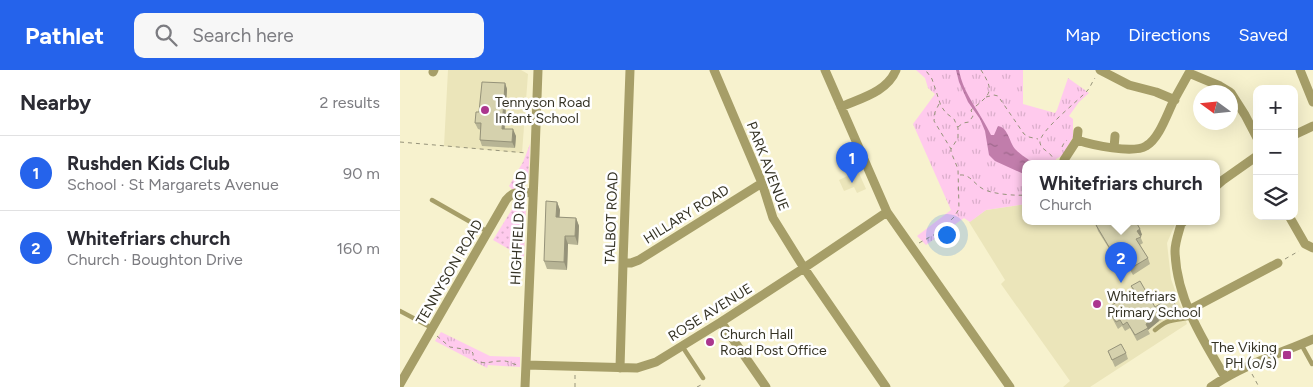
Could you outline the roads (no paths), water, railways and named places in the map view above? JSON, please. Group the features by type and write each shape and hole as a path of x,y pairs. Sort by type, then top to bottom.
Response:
{"street":[{"name":"HIGHFIELD ROAD","path":"525,387 538,70"},
{"name":"TALBOT ROAD","path":"620,368 622,263 630,70"},
{"name":"PARK AVENUE","path":"714,70 762,183 773,218 804,268 886,387"},
{"path":"825,70 887,212 1010,387"},
{"path":"842,107 882,88 893,78 896,70"},
{"path":"1100,70 1130,86 1156,92 1174,100"},
{"path":"1300,70 1310,89 1313,102"},
{"path":"1064,160 1078,136 1095,145 1114,148 1136,149 1147,146 1158,134 1188,72 1218,85"},
{"path":"1238,104 1253,130"},
{"path":"1298,133 1313,126"},
{"path":"1114,148 1115,136"},
{"path":"1220,183 1253,159"},
{"name":"HILLARY ROAD","path":"622,263 631,263 639,260 762,183"},
{"name":"TENNYSON ROAD","path":"400,384 506,200 512,194 518,192 533,192"},
{"name":"ROSE AVENUE","path":"526,365 638,368 656,362 721,322 887,212"},
{"path":"1291,220 1305,244 1311,247"},
{"path":"1181,225 1175,249 1178,278 1190,314 1225,378"},
{"path":"1190,314 1278,263"},
{"path":"721,322 766,387"},
{"path":"1212,387 1247,366 1313,339"}],"lane":[{"path":"432,200 488,232"},
{"path":"400,311 431,330"},
{"path":"1155,330 1165,322 1181,320 1190,314"},
{"path":"1301,344 1313,364"},
{"path":"682,346 703,378"}],"water":[{"path":"956,70 959,70 964,87 991,135 994,135 998,126 1002,127 1016,150 1029,160 1022,160 1022,173 995,161 989,155 985,131 959,82"}],"place":[{"name":"Tennyson Road Infant School","path":"485,110"},
{"name":"Rushden Kids Club","path":"852,183"},
{"name":"Whitefriars church","path":"1121,283"},
{"name":"Whitefriars Primary School","path":"1097,304"},
{"name":"Church Hall Road Post Office","path":"710,342"},
{"name":"The Viking PH (o/s)","path":"1287,355"}]}
